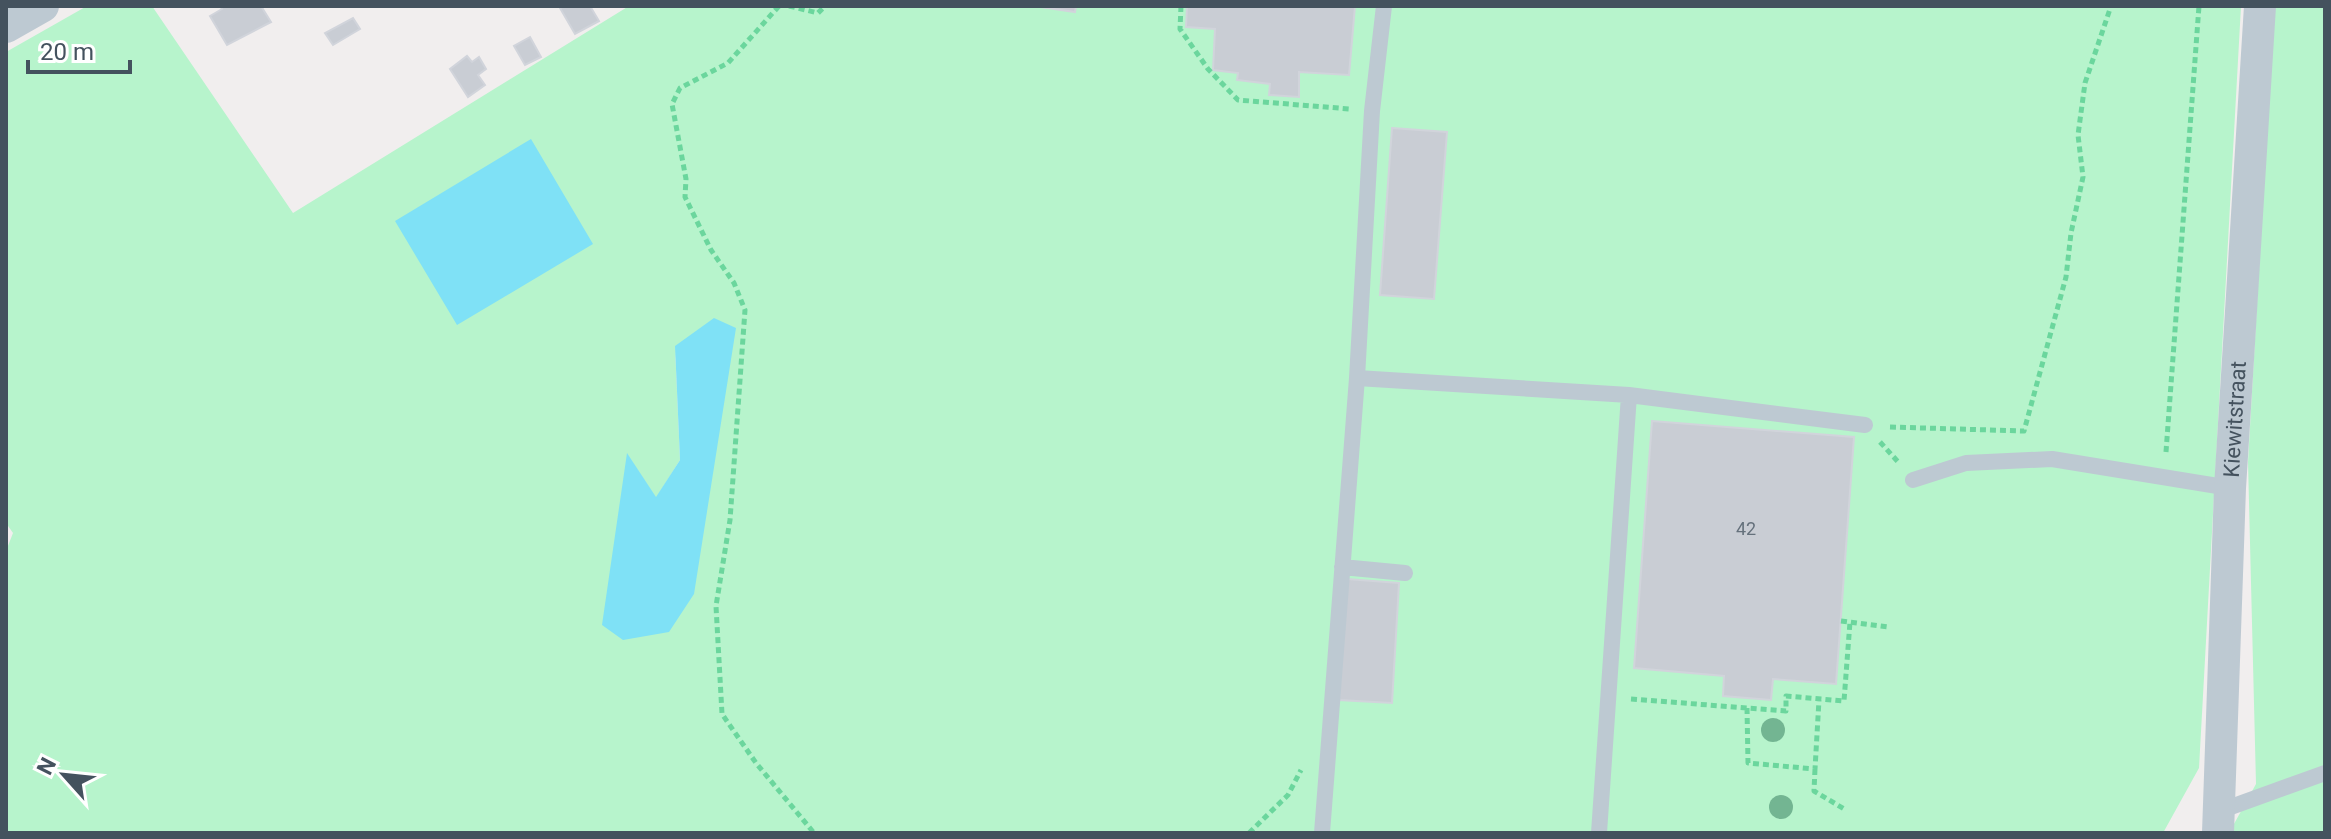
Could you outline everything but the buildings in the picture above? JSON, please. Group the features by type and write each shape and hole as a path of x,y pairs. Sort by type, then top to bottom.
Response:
{"street":[{"path":"6,27 43,6"},
{"name":"Kiewitstraat","path":"2217,823 2230,488 2260,6"}],"lane":[{"path":"1322,833 1357,378 1372,111 1384,6"},
{"path":"1357,378 1629,395 1865,425"},
{"path":"1599,833 1629,395"},
{"path":"1913,480 1966,463 2052,459 2230,488"},
{"path":"1342,567 1405,573"},
{"path":"2217,823 2325,773"}],"path":[{"path":"779,6 728,63 680,88 672,104 686,179 685,197 711,250 734,283 745,310 730,520 716,606 722,714 756,763 814,833"},
{"path":"789,6 818,13 825,6"},
{"path":"1181,6 1180,29 1208,69 1238,100 1372,111"},
{"path":"1865,425 2024,431 2066,277 2071,233 2083,177 2078,135 2085,83 2111,6"},
{"path":"2164,477 2199,6"},
{"path":"1865,425 1913,480"},
{"path":"1841,621 1888,627"},
{"path":"1608,697 1786,711 1786,696 1844,701 1850,622"},
{"path":"1819,700 1814,791 1846,810"},
{"path":"1747,708 1748,763 1815,769"},
{"path":"1249,833 1288,795 1318,734 1329,727"}],"green space":[{"path":"87,6 152,6 293,213 629,6 2241,6 2199,768 2163,833 6,833 6,551 13,533 6,523 6,52","holes":["675,346 694,594 627,454 656,498 680,460"]},
{"path":"2274,6 2325,6 2325,833 2229,833 2256,784 2248,462"}],"water":[{"path":"531,139 593,244 457,325 395,221"},
{"path":"714,318 736,328 694,594 669,632 623,640 602,625 627,453 656,497 680,460 675,346"}]}
